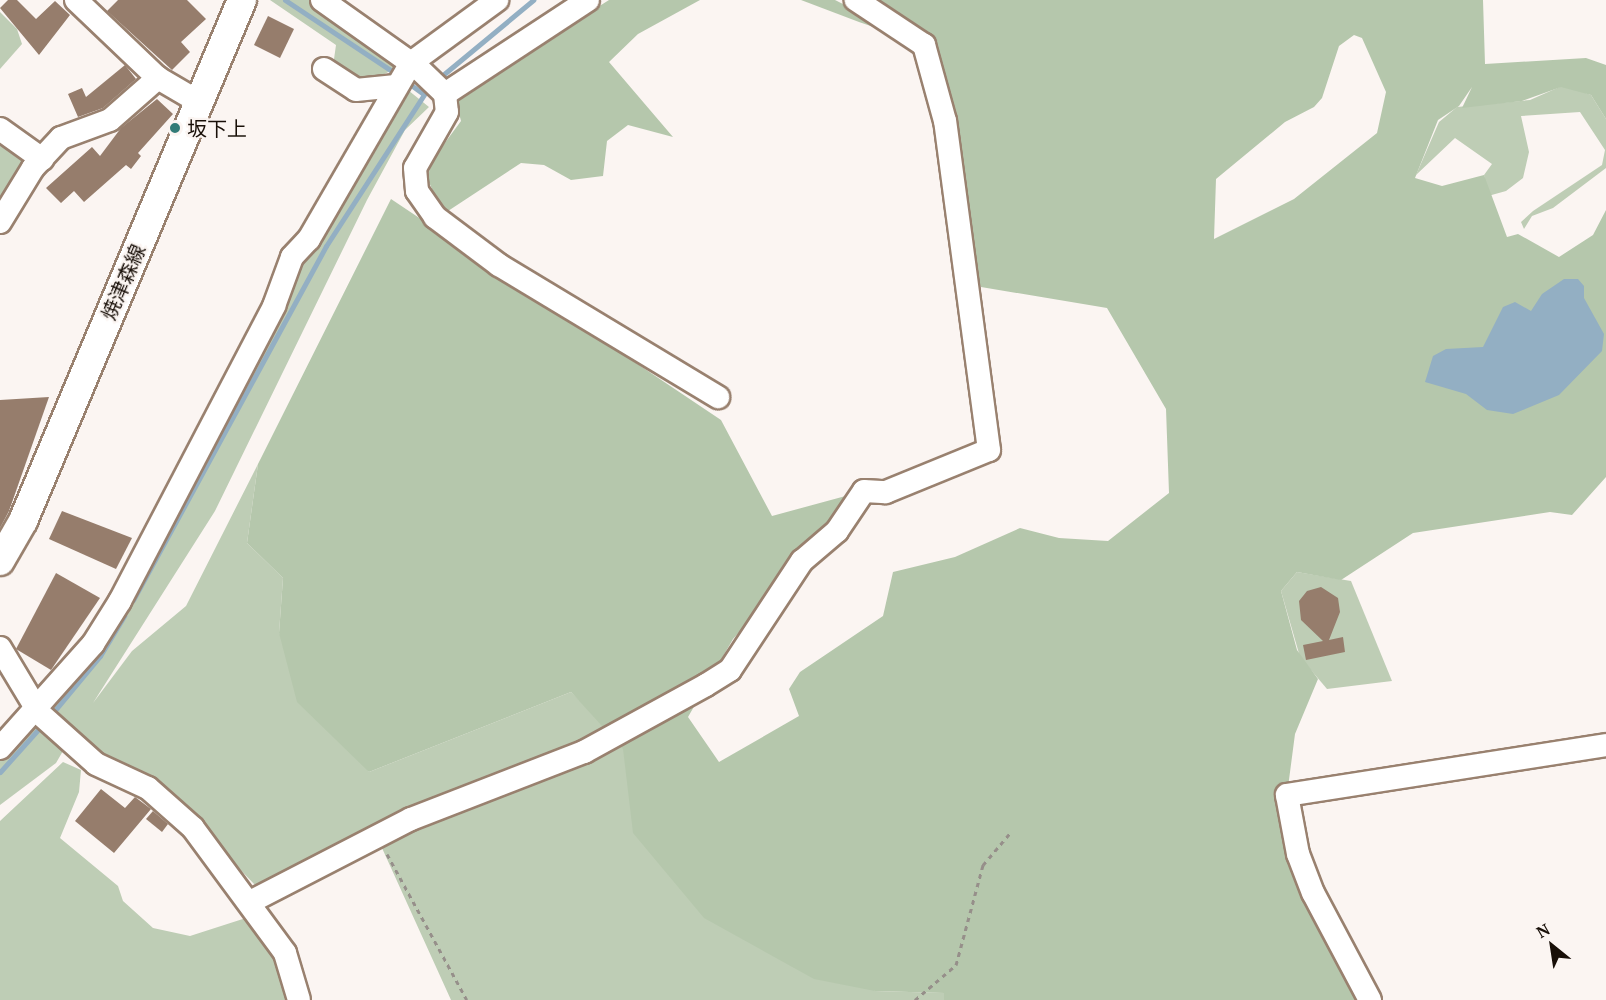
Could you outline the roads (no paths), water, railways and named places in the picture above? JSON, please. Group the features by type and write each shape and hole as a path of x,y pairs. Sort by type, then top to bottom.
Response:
{"main road":[{"name":"焼津森線","path":"0,561 23,521 242,0"}],"street":[{"path":"76,0 158,78 199,102"},
{"path":"322,0 414,66 442,92 447,112 415,168 417,191 435,217 499,265 717,397"},
{"path":"0,748 38,712 93,644 120,601 274,306 292,257 309,239 396,86 414,66 497,0"},
{"path":"442,92 588,0"},
{"path":"250,902 377,837 584,752 706,685 730,670 802,561 837,531 864,491 886,492 989,450 945,121 924,45 856,0"},
{"path":"324,69 356,90 396,86"},
{"path":"0,222 42,159 61,138 126,109 158,78"},
{"path":"0,129 42,159"},
{"path":"0,648 38,712 96,764 156,795 193,828 250,902 285,953 299,1000"},
{"path":"1370,1000 1312,893 1298,854 1287,795 1606,745"}],"water":[{"path":"1564,279 1578,279 1584,286 1584,298 1604,334 1602,351 1559,395 1513,414 1487,410 1466,394 1425,382 1433,356 1446,349 1483,347 1503,307 1515,302 1531,311 1542,294"}],"waterway":[{"path":"285,0 392,71"},
{"path":"438,79 533,0"},
{"path":"407,82 422,93"},
{"path":"133,600 326,246 429,87"},
{"path":"51,715 100,656 124,616"},
{"path":"0,772 43,724"}],"place":[{"name":"坂下上","path":"175,128"}]}
